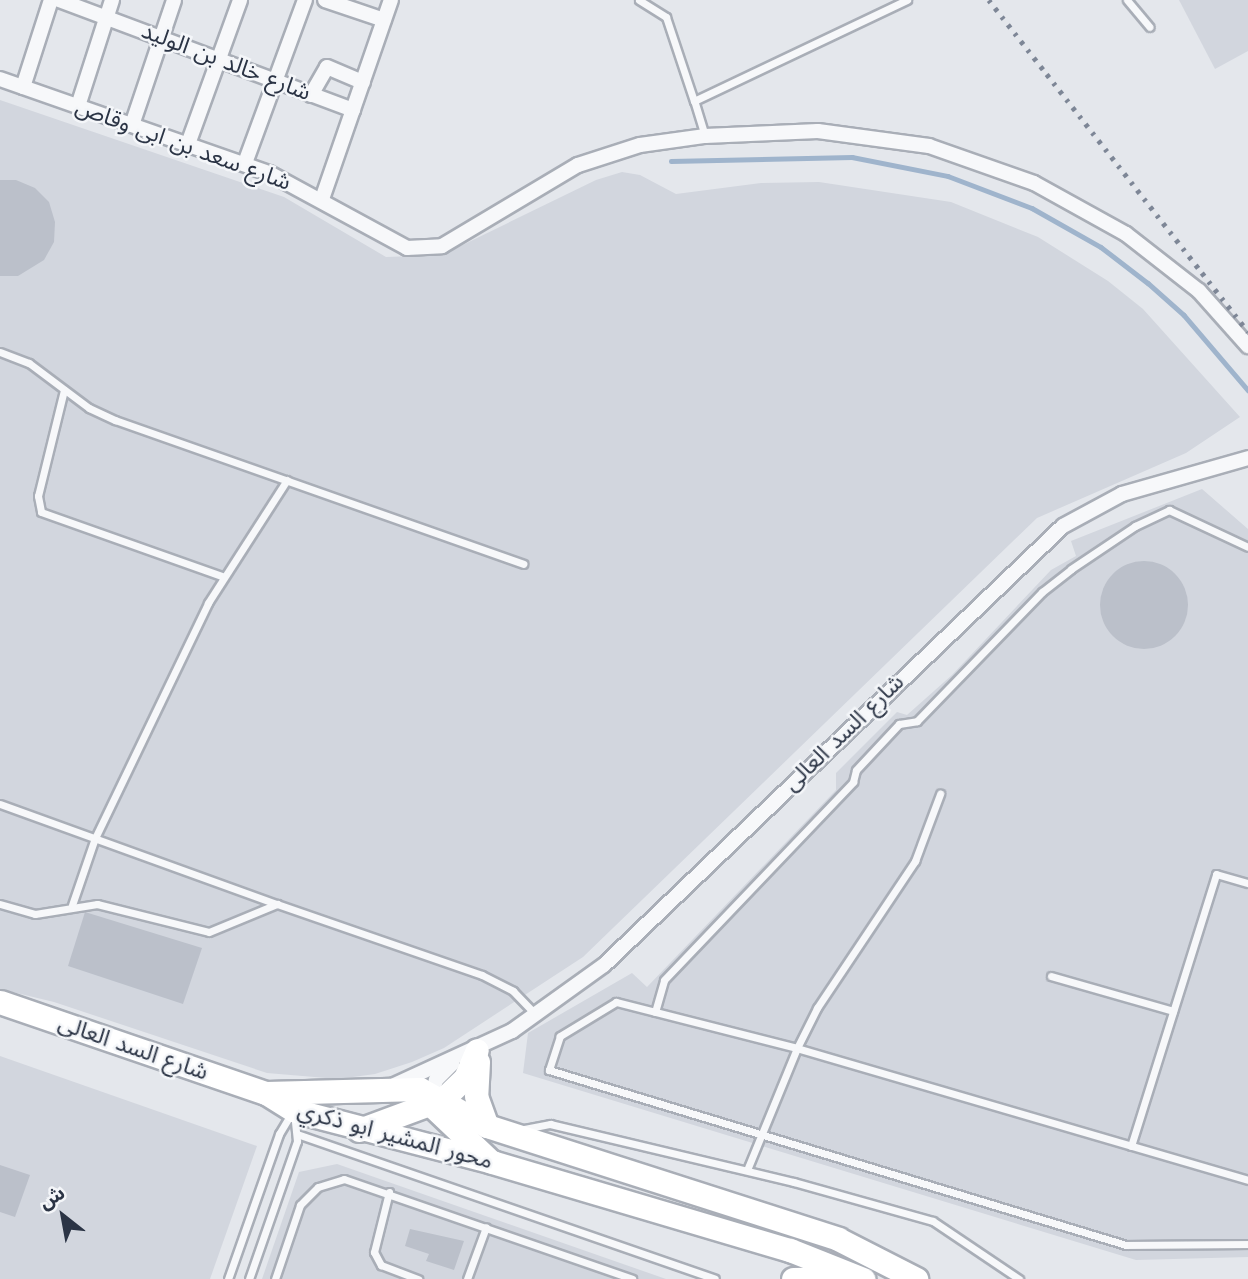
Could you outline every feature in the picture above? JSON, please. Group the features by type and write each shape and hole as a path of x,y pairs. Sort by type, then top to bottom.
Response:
{"main road":[{"name":"شارع السد العالى","path":"0,1002 266,1093"},
{"path":"359,1129 435,1099 466,1077 476,1050"},
{"path":"476,1050 475,1083 487,1126"},
{"name":"محور المشير ابو ذكري","path":"266,1093 385,1089 435,1099 487,1126 512,1135 838,1239 916,1279"},
{"name":"محور المشير ابو ذكري","path":"266,1093 293,1110 492,1162 790,1250 863,1279"},
{"path":"435,1099 492,1162"},
{"path":"793,1279 863,1279"}],"street":[{"path":"23,87 51,0"},
{"name":"شارع خالد بن الوليد","path":"59,0 353,110"},
{"path":"78,106 112,0"},
{"path":"132,125 174,0"},
{"path":"188,144 240,0"},
{"path":"245,163 305,0"},
{"path":"325,0 384,20"},
{"path":"322,199 391,0"},
{"path":"311,95 327,67 363,82"},
{"name":"شارع سعد بن ابى وقاص","path":"0,79 245,163 322,199 391,243 425,250 458,238 598,156 705,136 781,131 855,134 929,146 1000,168 1068,200 1152,252 1199,291 1248,346"},
{"name":"شارع السد العالى","path":"385,1089 476,1050 537,1015 604,965 1063,526 1122,495 1248,458"}],"lane":[{"path":"639,0 666,17 705,136"},
{"path":"694,101 907,0"},
{"path":"1127,0 1150,27"},
{"path":"0,352 29,363 64,390 116,420 523,564"},
{"path":"64,390 38,496 41,512 222,576"},
{"path":"72,905 95,838 222,576 287,480"},
{"path":"655,1012 664,980 853,782 856,770 899,724 917,721 1062,577 1135,526 1170,510 1248,547"},
{"path":"747,1170 797,1048 817,1008 915,861 940,793"},
{"path":"0,804 482,975 513,991 537,1015"},
{"path":"1131,1146 1216,874 1248,883"},
{"path":"0,904 35,914 72,905 97,904 209,933 276,904"},
{"path":"1051,976 1173,1011"},
{"path":"1248,1180 797,1048 616,1002 560,1036 549,1070 1126,1245 1248,1244"},
{"path":"249,1279 298,1134 293,1110"},
{"path":"228,1279 279,1134 293,1110"},
{"path":"512,1135 530,1125 550,1124 747,1170 933,1221 1019,1279"},
{"path":"298,1134 715,1279"},
{"path":"275,1279 300,1205 308,1194 344,1180 389,1192 632,1279"},
{"path":"389,1192 373,1252 381,1265 418,1279"},
{"path":"467,1279 486,1227"}],"shaded area":[{"path":"1179,0 1248,0 1248,51 1215,69"},
{"path":"0,100 284,197 386,257 442,255 596,180 622,172 640,175 676,194 761,183 819,182 951,202 1038,237 1108,281 1143,309 1240,417 1186,453 1037,518 583,957 444,1048 412,1062 375,1074 338,1079 267,1073 54,1002 0,989"},
{"path":"1202,489 1248,529 1248,1257 1136,1260 523,1073 528,1033 632,973 647,987 836,790 836,773 897,712 907,715 952,675 1051,570 1076,556 1071,541"},
{"path":"0,1056 257,1146 210,1279 0,1279"},
{"path":"337,1164 666,1279 262,1279 299,1172"}],"building":[{"path":"0,180 16,180 35,188 49,202 55,222 54,242 44,260 18,276 0,276"},
{"path":"1144,561 1169,568 1181,580 1188,605 1181,630 1169,642 1144,649 1119,642 1107,630 1100,605 1107,580 1119,568"},
{"path":"85,912 202,948 183,1004 68,966"},
{"path":"0,1165 30,1175 15,1217 0,1212"},
{"path":"410,1229 464,1241 454,1270 426,1261 429,1254 405,1246"}],"waterway":[{"path":"671,161 852,157 948,176 1032,208 1101,247 1148,283 1184,315 1248,390"}],"railway":[{"path":"989,0 1248,332"}]}
